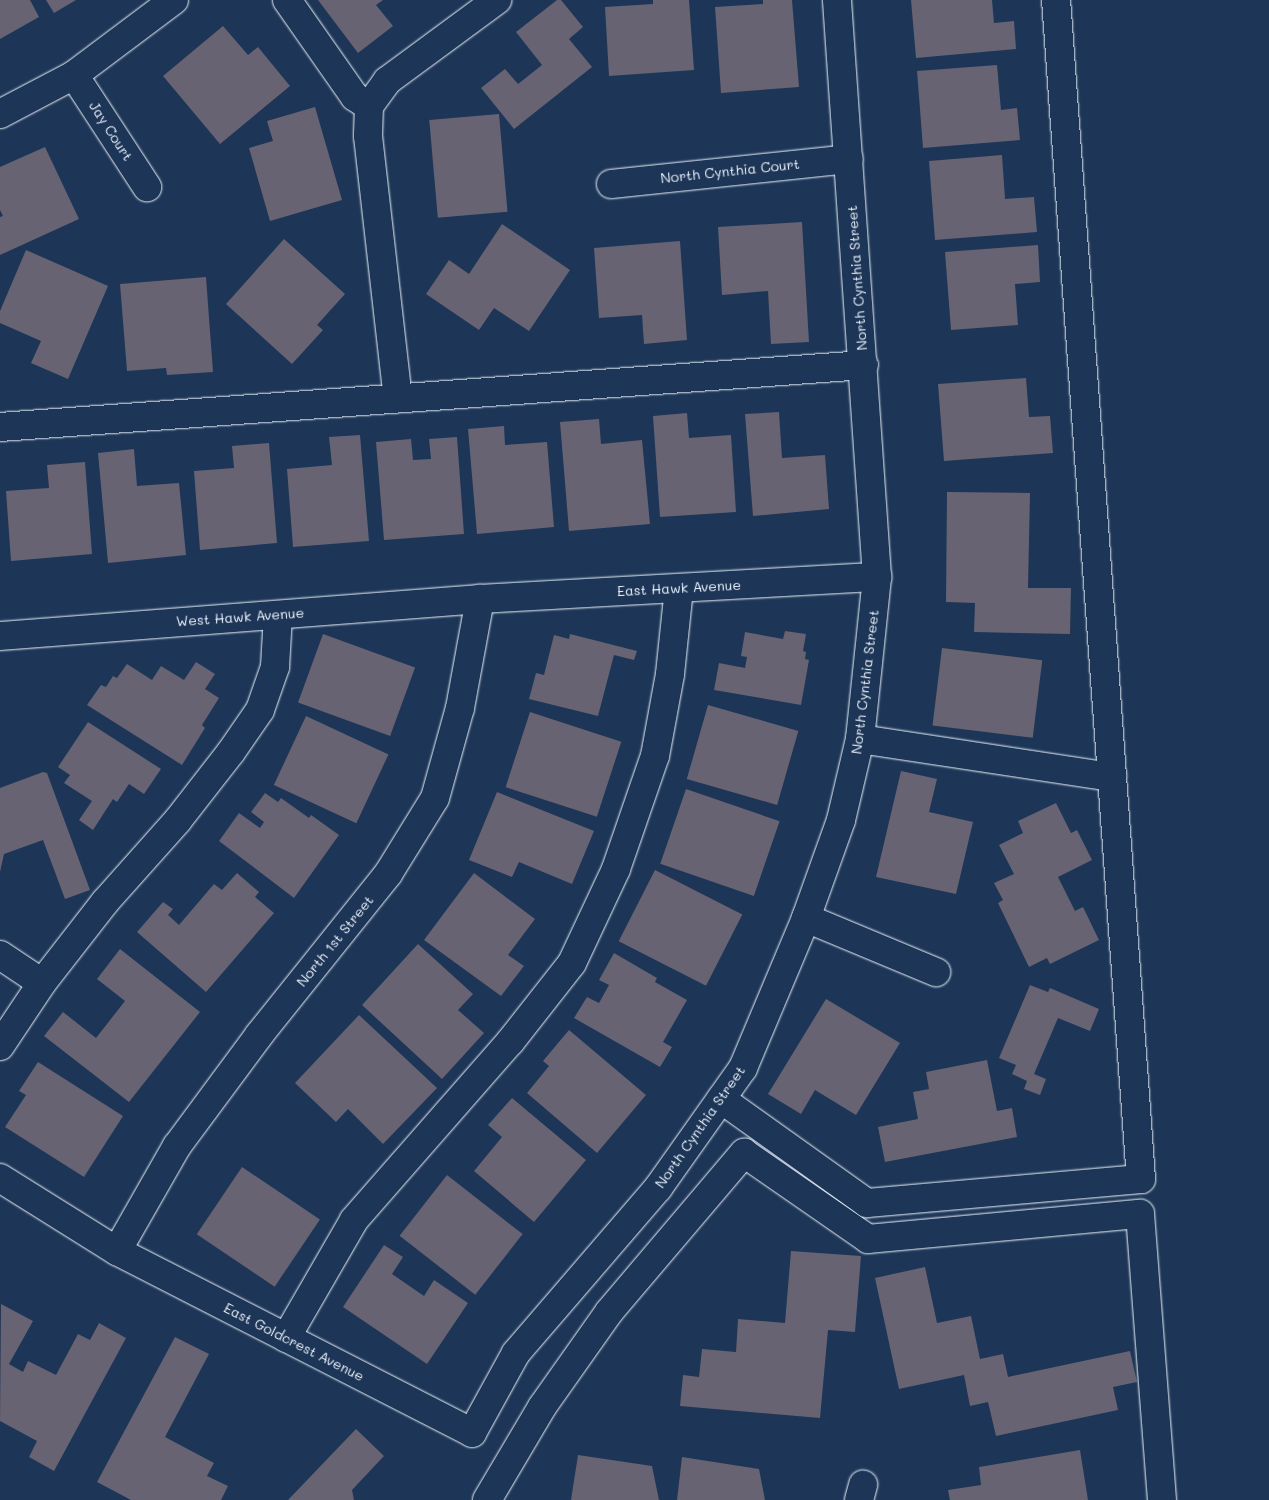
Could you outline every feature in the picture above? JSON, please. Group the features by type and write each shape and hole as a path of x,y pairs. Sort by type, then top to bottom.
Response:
{"street":[{"path":"0,114 74,75 174,0"},
{"path":"287,0 355,97 369,106"},
{"path":"398,398 368,136 369,106 387,81 498,0"},
{"name":"North Cynthia Street","path":"472,1433 516,1353 658,1188 743,1068 806,918 841,820 860,739 877,577 864,365 837,0"},
{"path":"721,1099 867,1203 1140,1179 1056,0"},
{"name":"Jay Court","path":"74,75 147,187"},
{"name":"North Cynthia Court","path":"611,184 848,158"},
{"path":"0,427 864,365"},
{"name":"East Hawk Avenue","path":"480,598 877,577"},
{"path":"286,1338 354,1220 510,1042 572,962 616,869 655,756 670,674 679,588"},
{"name":"West Hawk Avenue","path":"0,636 480,598"},
{"name":"North 1st Street","path":"117,1250 177,1146 259,1035 388,874 435,798 460,708 480,598"},
{"path":"0,1046 42,984 105,902 178,820 231,752 260,710 275,667 278,614"},
{"path":"860,739 1112,777"},
{"path":"806,918 936,972"},
{"path":"0,955 42,984"},
{"path":"488,1500 542,1407 609,1312 744,1153 868,1239 1140,1214 1162,1500"},
{"name":"East Goldcrest Avenue","path":"0,1178 117,1250 472,1433"}],"building":[{"path":"0,0 30,0 39,17 0,39"},
{"path":"46,0 76,0 54,13"},
{"path":"318,0 383,0 376,5 393,26 358,53"},
{"path":"557,0 561,0 583,27 569,39 592,67 514,129 481,88 505,69 518,84 542,65 516,32"},
{"path":"653,0 689,0 694,70 609,76 605,7 653,4"},
{"path":"763,0 792,0 799,87 721,93 715,7 763,4"},
{"path":"911,0 992,0 994,23 1014,21 1016,49 916,58"},
{"path":"223,26 248,55 258,47 290,86 220,144 163,76"},
{"path":"997,65 1001,110 1017,108 1020,140 923,148 917,71"},
{"path":"315,107 342,200 270,221 249,148 273,141 267,121"},
{"path":"499,114 508,212 438,218 429,120"},
{"path":"45,147 79,219 0,255 0,217 3,216 0,210 0,167"},
{"path":"1002,155 1005,199 1034,197 1037,232 935,240 929,161"},
{"path":"802,222 809,342 771,344 768,291 722,295 718,227"},
{"path":"502,224 570,270 529,331 494,308 479,330 426,294 449,260 469,274"},
{"path":"284,239 345,294 317,325 323,330 292,364 226,304"},
{"path":"680,241 687,340 644,344 642,315 599,318 594,248"},
{"path":"1038,245 1040,282 1015,284 1018,325 951,330 945,252"},
{"path":"26,250 108,286 68,379 31,363 41,341 0,323 0,311"},
{"path":"206,277 213,372 167,375 166,368 127,371 120,284"},
{"path":"1026,378 1029,417 1050,416 1053,453 944,461 938,384"},
{"path":"779,412 782,458 825,455 829,509 753,516 745,414"},
{"path":"687,413 689,438 731,435 736,512 660,517 653,416"},
{"path":"599,419 601,444 642,440 650,524 569,531 560,422"},
{"path":"504,426 505,445 547,442 554,527 477,534 468,429"},
{"path":"360,435 369,541 293,547 287,469 332,465 329,437"},
{"path":"457,437 464,534 384,540 376,442 411,439 413,460 431,459 429,439"},
{"path":"269,443 277,543 200,550 194,471 234,468 232,446"},
{"path":"134,449 137,486 179,483 186,555 108,563 98,453"},
{"path":"85,462 92,554 11,561 6,491 49,488 47,465"},
{"path":"947,492 1030,493 1028,588 1071,588 1070,634 974,632 975,603 946,602"},
{"path":"785,631 806,634 803,651 806,652 805,659 809,660 801,705 714,690 719,663 745,668 747,657 741,656 745,632 783,639"},
{"path":"323,634 415,668 390,736 298,703"},
{"path":"570,634 637,651 634,660 614,655 598,716 529,699 536,673 544,675 554,635 569,639"},
{"path":"942,648 1042,660 1033,738 932,725"},
{"path":"196,662 215,674 205,689 219,698 202,725 205,728 182,765 87,705 101,685 106,687 113,676 117,678 127,664 152,680 161,666 184,680"},
{"path":"708,705 798,731 777,805 687,779"},
{"path":"530,712 621,742 597,817 506,787"},
{"path":"306,716 388,754 356,823 274,785"},
{"path":"88,722 161,769 144,794 129,784 117,802 113,799 93,830 79,820 92,801 64,783 70,775 58,767"},
{"path":"901,771 937,779 929,812 973,822 956,894 876,877"},
{"path":"43,772 47,773 90,890 65,899 43,840 4,854 0,872 0,788"},
{"path":"686,789 780,821 754,896 660,864"},
{"path":"497,792 594,831 572,884 519,862 512,877 469,860"},
{"path":"265,793 278,802 281,798 309,818 311,815 339,835 294,898 219,841 239,813 260,828 264,822 251,812"},
{"path":"1056,803 1071,833 1077,830 1092,860 1058,877 1075,911 1083,907 1099,940 1050,964 1047,958 1029,967 998,903 1003,900 994,883 1014,874 999,845 1023,833 1018,821"},
{"path":"655,870 742,914 706,986 619,941"},
{"path":"237,873 259,892 255,897 274,913 206,992 137,932 163,902 173,909 168,915 179,925 214,884 222,890"},
{"path":"474,873 535,919 508,955 524,966 501,996 424,940"},
{"path":"418,944 473,994 458,1010 484,1033 442,1079 362,1005"},
{"path":"120,949 200,1012 129,1102 44,1036 63,1012 96,1038 125,1001 97,979"},
{"path":"614,953 657,978 655,982 687,1000 663,1042 672,1047 660,1067 574,1018 587,997 599,1003 609,985 599,980"},
{"path":"1030,985 1048,992 1050,988 1099,1009 1090,1031 1058,1018 1034,1074 1046,1079 1040,1095 1024,1089 1027,1081 1012,1074 1016,1065 999,1058"},
{"path":"826,999 900,1043 856,1115 815,1090 801,1114 768,1094"},
{"path":"359,1015 437,1088 383,1144 348,1109 336,1122 295,1083"},
{"path":"569,1030 646,1095 597,1153 527,1093 549,1066 543,1061"},
{"path":"987,1060 997,1111 1012,1108 1017,1137 885,1162 878,1127 918,1119 913,1092 929,1089 926,1072"},
{"path":"38,1062 123,1116 84,1177 5,1127 26,1095 19,1091"},
{"path":"512,1098 586,1160 534,1222 474,1171 502,1137 488,1125"},
{"path":"242,1167 320,1220 275,1287 197,1234"},
{"path":"447,1175 523,1234 475,1295 400,1236"},
{"path":"384,1245 403,1257 392,1274 424,1296 434,1280 468,1303 427,1364 343,1307"},
{"path":"791,1251 861,1256 855,1332 828,1330 820,1418 680,1406 683,1375 699,1377 702,1349 736,1352 738,1319 785,1323"},
{"path":"925,1267 937,1323 971,1316 980,1359 1003,1354 1008,1377 1130,1351 1137,1382 1113,1387 1118,1410 996,1436 988,1402 970,1406 964,1375 899,1389 875,1278"},
{"path":"1,1304 33,1321 9,1364 23,1372 28,1361 56,1375 78,1334 90,1340 99,1323 126,1338 54,1471 29,1457 37,1441 0,1421"},
{"path":"175,1337 209,1354 165,1437 214,1463 207,1476 228,1486 221,1500 131,1500 97,1482"},
{"path":"356,1429 384,1456 352,1490 354,1500 288,1500"},
{"path":"1080,1450 1088,1500 950,1500 948,1490 981,1485 979,1467"},
{"path":"578,1455 652,1466 659,1500 571,1500"},
{"path":"682,1457 759,1469 765,1500 677,1500"}]}
